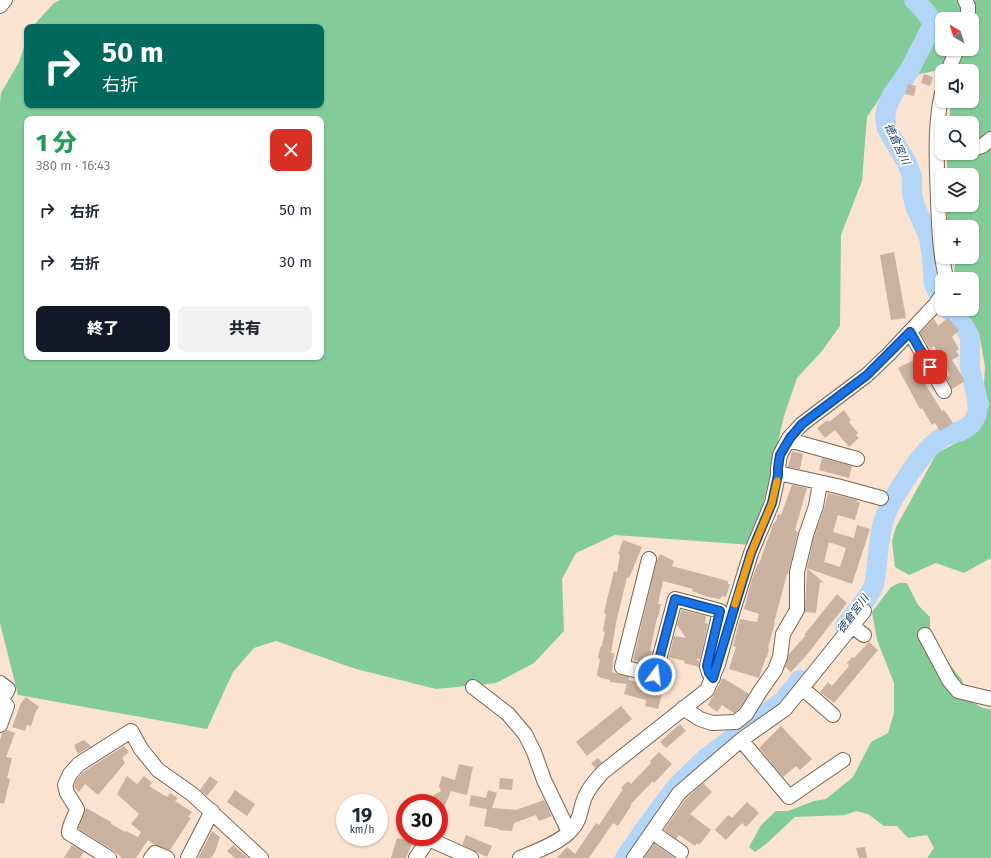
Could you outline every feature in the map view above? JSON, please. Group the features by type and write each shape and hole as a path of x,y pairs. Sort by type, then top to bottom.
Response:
{"street":[{"path":"0,6 5,0"},
{"path":"965,0 968,6 968,12"},
{"path":"979,147 991,139"},
{"path":"939,160 937,178 940,220"},
{"path":"520,858 549,846 572,830 580,817 584,798 593,783 603,772 707,690 713,678 751,553 772,503 780,455 789,440 802,424 867,375 935,305"},
{"path":"910,332 944,391"},
{"path":"789,440 857,459"},
{"path":"778,473 837,486 880,498"},
{"path":"683,708 700,719 712,723 736,722 746,714 760,690 775,670 780,657 783,634 797,610 797,572 806,535 816,506 820,483"},
{"path":"649,559 622,667 655,675 675,599 720,611 707,666 709,673 713,678"},
{"path":"634,858 679,793 741,740 785,709 864,611"},
{"path":"852,626 864,635"},
{"path":"925,635 949,680 958,690 991,698"},
{"path":"0,683 8,689 2,700 7,706 0,725"},
{"path":"473,687 505,711 526,734 544,780 569,832"},
{"path":"802,688 832,715"},
{"path":"109,858 69,833 69,827 77,809 67,793 65,785 70,774 79,764 131,731 141,749 158,770 192,794 212,811 261,858"},
{"path":"741,740 789,797 842,760"},
{"path":"188,858 212,811"},
{"path":"652,832 681,852"},
{"path":"416,858 426,843 431,840 471,858"},
{"path":"151,858 155,853 167,858"}],"green space":[{"path":"60,0 991,0 991,558 964,573 936,563 909,575 895,567 892,541 896,527 937,453 962,440 973,430 989,405 984,386 985,366 979,333 967,316 979,316 979,272 954,272 955,264 979,264 979,220 947,220 947,212 979,212 979,168 947,168 947,160 979,160 979,116 950,116 950,108 979,108 979,64 935,64 935,71 892,80 867,117 862,181 841,235 840,326 822,351 797,378 784,416 755,539 752,545 615,535 576,553 562,579 564,631 534,663 496,683 436,689 356,669 276,641 254,648 233,672 207,729 18,695 0,623 1,93 19,62 24,47 24,108 324,108 324,24 35,24 54,3"},
{"path":"899,583 907,583 918,605 930,617 930,633 951,666 962,680 968,700 983,708 991,709 991,858 927,858 934,848 927,835 908,838 897,826 884,826 868,814 856,811 845,815 795,817 766,844 755,852 749,847 761,825 776,811 788,811 814,801 826,799 853,777 871,742 888,733 894,713 894,683 877,640 872,612 891,587"}],"building":[{"path":"924,74 933,77 930,86 921,83"},
{"path":"908,84 916,86 914,96 905,94"},
{"path":"894,252 906,318 891,320 880,255"},
{"path":"948,318 959,330 952,337 959,349 956,351 959,356 952,360 965,381 952,389 946,377 950,375 934,346 930,349 920,333 934,319 938,326"},
{"path":"916,359 929,382 925,384 942,411 944,410 953,423 940,431 935,423 932,425 922,408 920,409 898,368"},
{"path":"844,410 851,420 849,422 858,433 856,435 859,438 849,447 835,430 825,438 817,428 828,420 829,422"},
{"path":"792,451 803,454 800,469 788,467"},
{"path":"822,458 852,466 849,478 819,470"},
{"path":"792,485 807,488 795,530 798,532 788,574 774,623 767,657 759,678 729,669 736,647 733,646 740,619 757,622 759,614 744,609 758,563 759,564 774,522 776,522 778,514 781,515"},
{"path":"828,493 860,502 855,520 838,515 833,532 854,538 857,525 870,529 852,584 807,568 814,537","holes":["829,542 846,548 840,567 824,562"]},
{"path":"623,540 642,547 629,578 627,577 616,623 611,653 614,653 612,672 629,677 629,680 654,686 655,683 664,685 658,709 645,706 646,700 624,694 627,684 610,682 610,680 601,678 597,675 600,659 598,658 605,632 603,631 606,614 604,613 614,571 617,572 620,555 618,554"},
{"path":"660,554 674,561 672,566 728,581 728,584 730,584 726,597 722,596 720,599 708,597 692,591 693,589 663,581 658,604 661,604 650,651 652,651 650,660 648,660 647,663 633,660 657,560"},
{"path":"807,568 824,583 820,582 816,613 805,612"},
{"path":"837,594 847,603 806,656 791,672 785,667 789,654 806,635 804,635"},
{"path":"682,610 706,616 705,623 708,624 702,651 700,659 696,659 699,661 699,667 684,663 685,661 669,657 674,636 686,638 677,625"},
{"path":"869,642 878,650 834,703 820,692 828,682 832,686 849,666 847,663 852,657 854,658"},
{"path":"723,678 749,694 740,708 734,713 722,705 717,712 708,705"},
{"path":"26,697 39,707 36,711 31,726 27,725 25,731 12,727 21,703"},
{"path":"621,706 632,719 587,756 576,742"},
{"path":"680,724 686,731 666,748 660,742"},
{"path":"781,726 812,759 800,770 796,766 783,777 759,748"},
{"path":"7,730 15,733 6,757 12,758 7,778 10,779 4,804 0,803 0,740 2,733"},
{"path":"84,740 91,746 78,754 74,745"},
{"path":"124,746 129,752 122,758 125,763 98,795 85,784 79,792 75,788 74,786 77,779 85,771"},
{"path":"659,752 672,764 630,805 631,806 618,826 613,823 589,858 557,858 567,847 575,854 596,823 599,825 623,789 621,788 628,781 631,784 651,763 650,761"},
{"path":"598,758 602,762 595,768 591,763"},
{"path":"459,764 473,767 467,795 451,791 448,798 448,794 436,794 441,791 439,786 442,776 455,780"},
{"path":"127,776 137,784 144,776 152,783 149,786 167,797 170,793 178,798 175,801 192,812 188,817 191,818 170,850 155,845 148,840 136,858 122,858 114,851 78,829 86,808 125,832 126,831 138,837 141,832 131,824 139,814 117,794"},
{"path":"210,776 218,782 207,796 200,790"},
{"path":"500,778 513,779 512,790 499,789"},
{"path":"703,783 712,792 690,814 711,830 699,845 697,843 695,846 679,835 676,839 664,830 685,800"},
{"path":"235,790 255,804 247,816 227,802"},
{"path":"488,790 497,793 492,808 516,810 544,800 552,816 539,821 536,815 514,823 512,831 499,830 484,826 487,809 469,806 471,795 486,798"},
{"path":"747,802 759,813 746,827 742,823 726,840 715,830 728,815 732,818"},
{"path":"212,831 220,837 215,852 211,858 198,858"},
{"path":"466,835 492,846 487,857 462,845"},
{"path":"396,841 396,846 411,846 406,858 391,858"},
{"path":"654,844 675,858 644,858"},
{"path":"72,845 84,852 80,858 64,858"},
{"path":"233,845 248,858 235,858 227,851"},
{"path":"865,847 867,858 859,858 856,848"}],"waterway":[{"name":"徳倉宮川","path":"914,0 928,15 932,26 909,71 892,95 885,117 887,129 907,163 912,177 912,193 915,206 929,237 935,286"},
{"name":"徳倉宮川","path":"845,626 864,602 873,587 882,526 892,500 918,460 931,446 945,436 967,428 973,421 978,411 977,398 970,366 970,338 964,326 955,316"},
{"name":"徳倉宮川","path":"625,858 677,786 706,758 784,700 800,680"}],"slow traffic":[{"path":"735,604 751,553 772,503 777,481"}],"route":[{"path":"655,675 675,599 720,611 707,666 709,673 713,678 751,553 772,503 778,475 780,455 790,438 802,424 867,375 910,332 930,367"}]}
